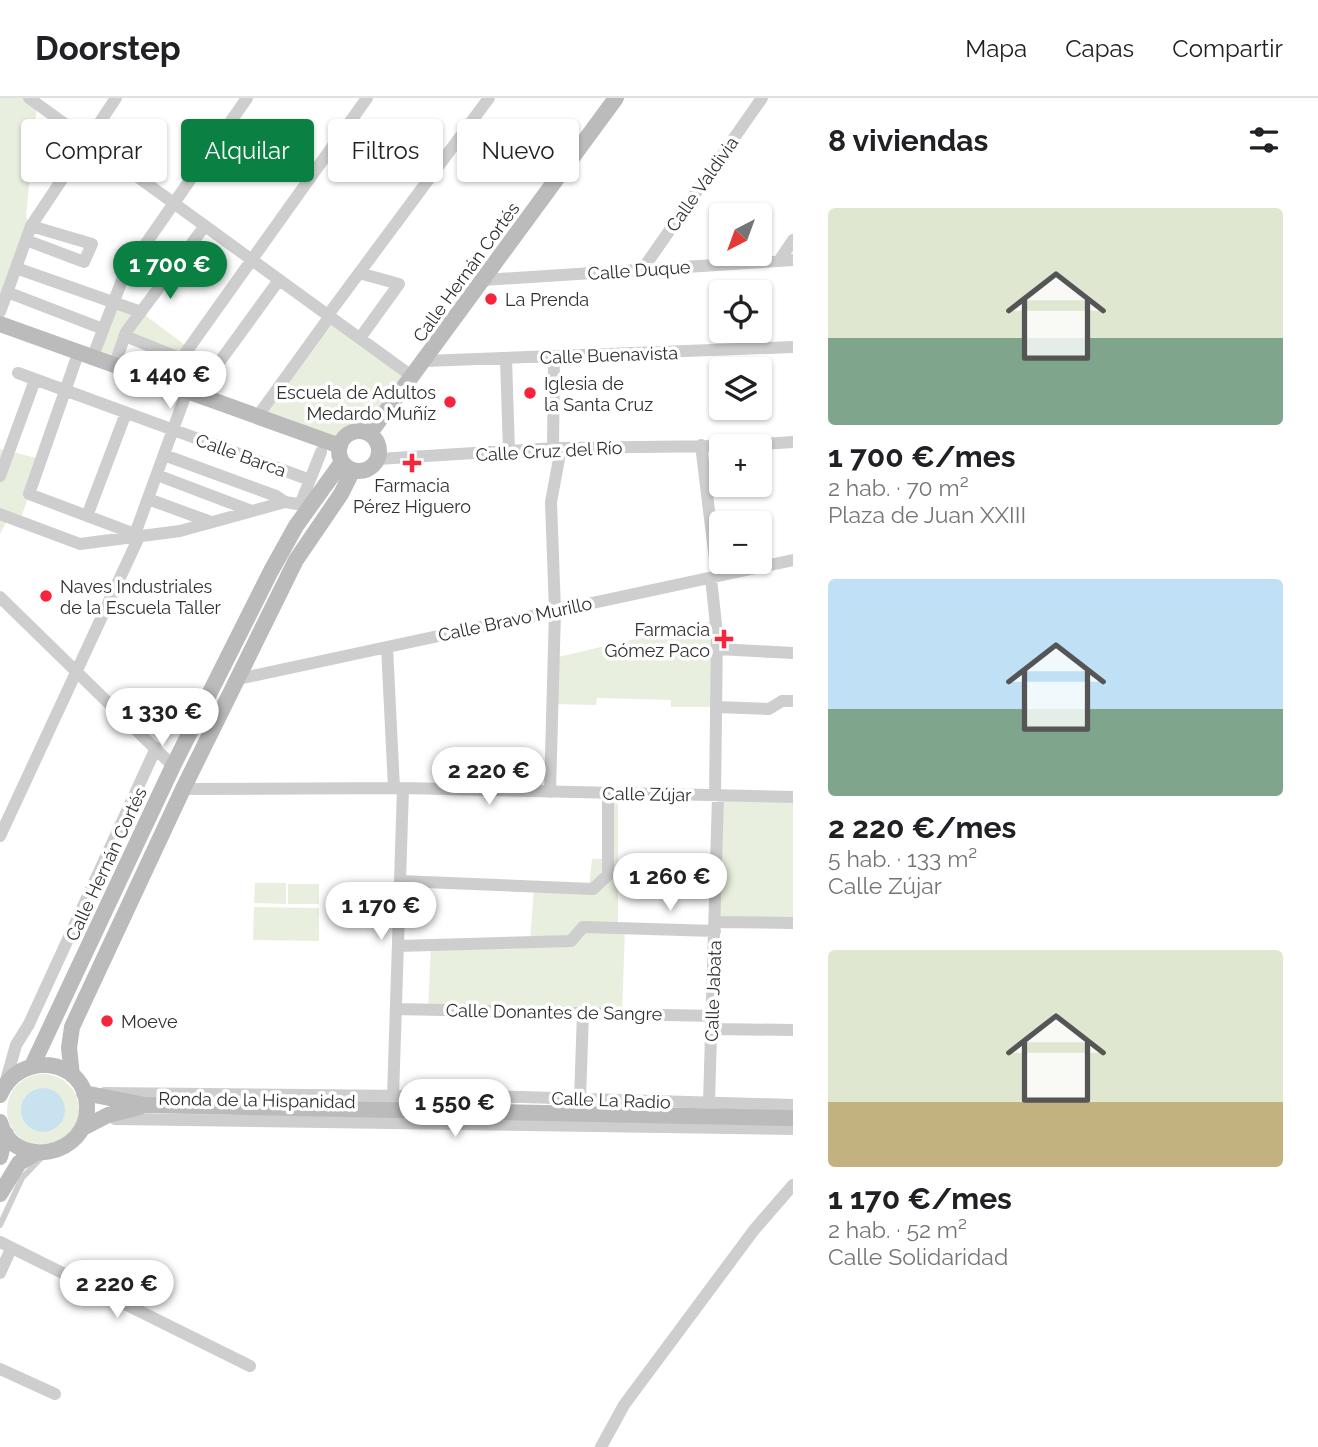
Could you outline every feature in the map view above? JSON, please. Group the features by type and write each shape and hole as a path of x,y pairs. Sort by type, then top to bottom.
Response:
{"street":[{"path":"29,98 58,119"},
{"path":"102,119 116,98"},
{"path":"137,537 29,494 65,391 103,329 124,275 247,98"},
{"path":"164,383 367,98"},
{"path":"257,417 359,273 489,98"},
{"name":"Calle Hernán Cortés","path":"370,433 616,98"},
{"name":"Calle Valdivia","path":"642,270 761,98"},
{"path":"0,312 31,226 61,182"},
{"path":"142,182 413,377"},
{"path":"26,240 84,262 92,244 31,226"},
{"path":"115,365 125,336 204,227"},
{"path":"786,261 793,240"},
{"name":"Calle Duque","path":"484,280 786,261"},
{"path":"16,268 141,312"},
{"path":"359,273 399,285 360,338"},
{"path":"125,336 183,357 210,375 279,280"},
{"path":"7,292 103,329"},
{"path":"0,324 306,435 342,463"},
{"name":"Calle Buenavista","path":"425,361 793,347"},
{"path":"550,792 555,611 551,502 557,448 554,357"},
{"path":"506,359 509,451"},
{"name":"Calle Barca","path":"18,373 310,480"},
{"path":"0,476 35,380"},
{"name":"Calle Barca","path":"187,391 137,537 212,522 285,502"},
{"path":"87,516 127,413"},
{"path":"72,1075 69,1048 72,1027 183,789 303,547 341,494 342,463 350,432 370,433 378,443 378,459 366,470 342,463 321,452 306,435"},
{"path":"772,443 793,442"},
{"name":"Calle Jabata","path":"701,445 714,577 717,649 715,926 709,1103"},
{"name":"Calle Cruz del Río","path":"378,459 557,448 709,445"},
{"path":"305,506 310,480 321,452"},
{"name":"Calle Barca","path":"164,455 276,496 285,502 305,506"},
{"name":"Calle Hernán Cortés","path":"32,1066 173,766 271,571 305,506 342,463"},
{"path":"157,475 252,511"},
{"path":"148,499 212,522"},
{"path":"0,514 80,544 137,537"},
{"path":"0,836 137,537"},
{"name":"Calle Bravo Murillo","path":"238,679 793,560"},
{"path":"0,597 173,766"},
{"path":"387,647 398,788 400,881 393,1097"},
{"path":"717,649 793,653"},
{"path":"716,707 769,709 782,701 793,701"},
{"name":"Calle Hernán Cortés","path":"2,1089 16,1045 35,1012 156,748"},
{"path":"192,772 207,786"},
{"name":"Calle Zújar","path":"183,789 207,786 398,788 793,797"},
{"path":"400,881 593,889 600,886 608,875 608,793"},
{"path":"398,946 571,941 583,927 793,923"},
{"name":"Calle Donantes de Sangre","path":"396,1009 622,1014 793,1030"},
{"path":"580,1099 583,1013"},
{"path":"2,1089 13,1074 32,1066 44,1064 59,1067 72,1075 89,1094 83,1128"},
{"name":"Calle La Radio","path":"89,1094 114,1092 580,1099 793,1105"},
{"name":"Ronda de la Hispanidad","path":"89,1094 145,1105 793,1118"},
{"name":"Ronda de la Hispanidad","path":"0,1194 19,1163 42,1153 64,1148 83,1128 99,1120 145,1105"},
{"name":"Ronda de la Hispanidad","path":"99,1120 146,1117 793,1129"},
{"path":"3,1128 22,1149 42,1153"},
{"path":"0,1157 3,1128"},
{"path":"601,1447 624,1405 754,1230 793,1185"},
{"path":"0,1273 6,1245 250,1366"},
{"path":"0,1369 55,1394"}],"lane":[{"path":"0,1225 22,1178 42,1153"}],"green space":[{"path":"0,98 29,98 37,104 36,119 21,119 21,182 29,182 26,217 31,226 0,312"},
{"path":"113,302 141,312 189,348 182,359 125,336 115,364 93,356"},
{"path":"330,316 413,377 363,431 350,432 340,442 257,417"},
{"path":"0,449 41,459 20,521 9,517 0,534"},
{"path":"716,620 716,707 671,707 671,700 597,698 596,705 553,704 554,658"},
{"path":"608,793 618,793 618,928 625,928 622,1014 428,1010 431,945 530,942 534,886 589,888 592,859 608,859"},
{"path":"718,796 793,797 793,923 716,922"},
{"path":"255,883 286,883 286,904 254,903"},
{"path":"288,884 319,884 319,904 288,904"},
{"path":"254,907 319,908 319,941 253,940"},
{"path":"43,1074 57,1077 69,1084 76,1096 79,1110 76,1124 69,1136 57,1143 43,1146 29,1143 17,1136 10,1124 7,1110 10,1096 17,1084 29,1077"}],"water":[{"path":"43,1088 59,1094 65,1110 59,1126 43,1132 27,1126 21,1110 27,1094"}],"place":[{"name":"La Prenda","path":"491,299"},
{"name":"Iglesia de la Santa Cruz","path":"530,393"},
{"name":"Escuela de Adultos Medardo Muñíz","path":"450,402"},
{"name":"Farmacia Pérez Higuero","path":"412,463"},
{"name":"Naves Industriales de la Escuela Taller","path":"46,596"},
{"name":"Farmacia Gómez Paco","path":"724,639"},
{"name":"Moeve","path":"107,1021"}]}
